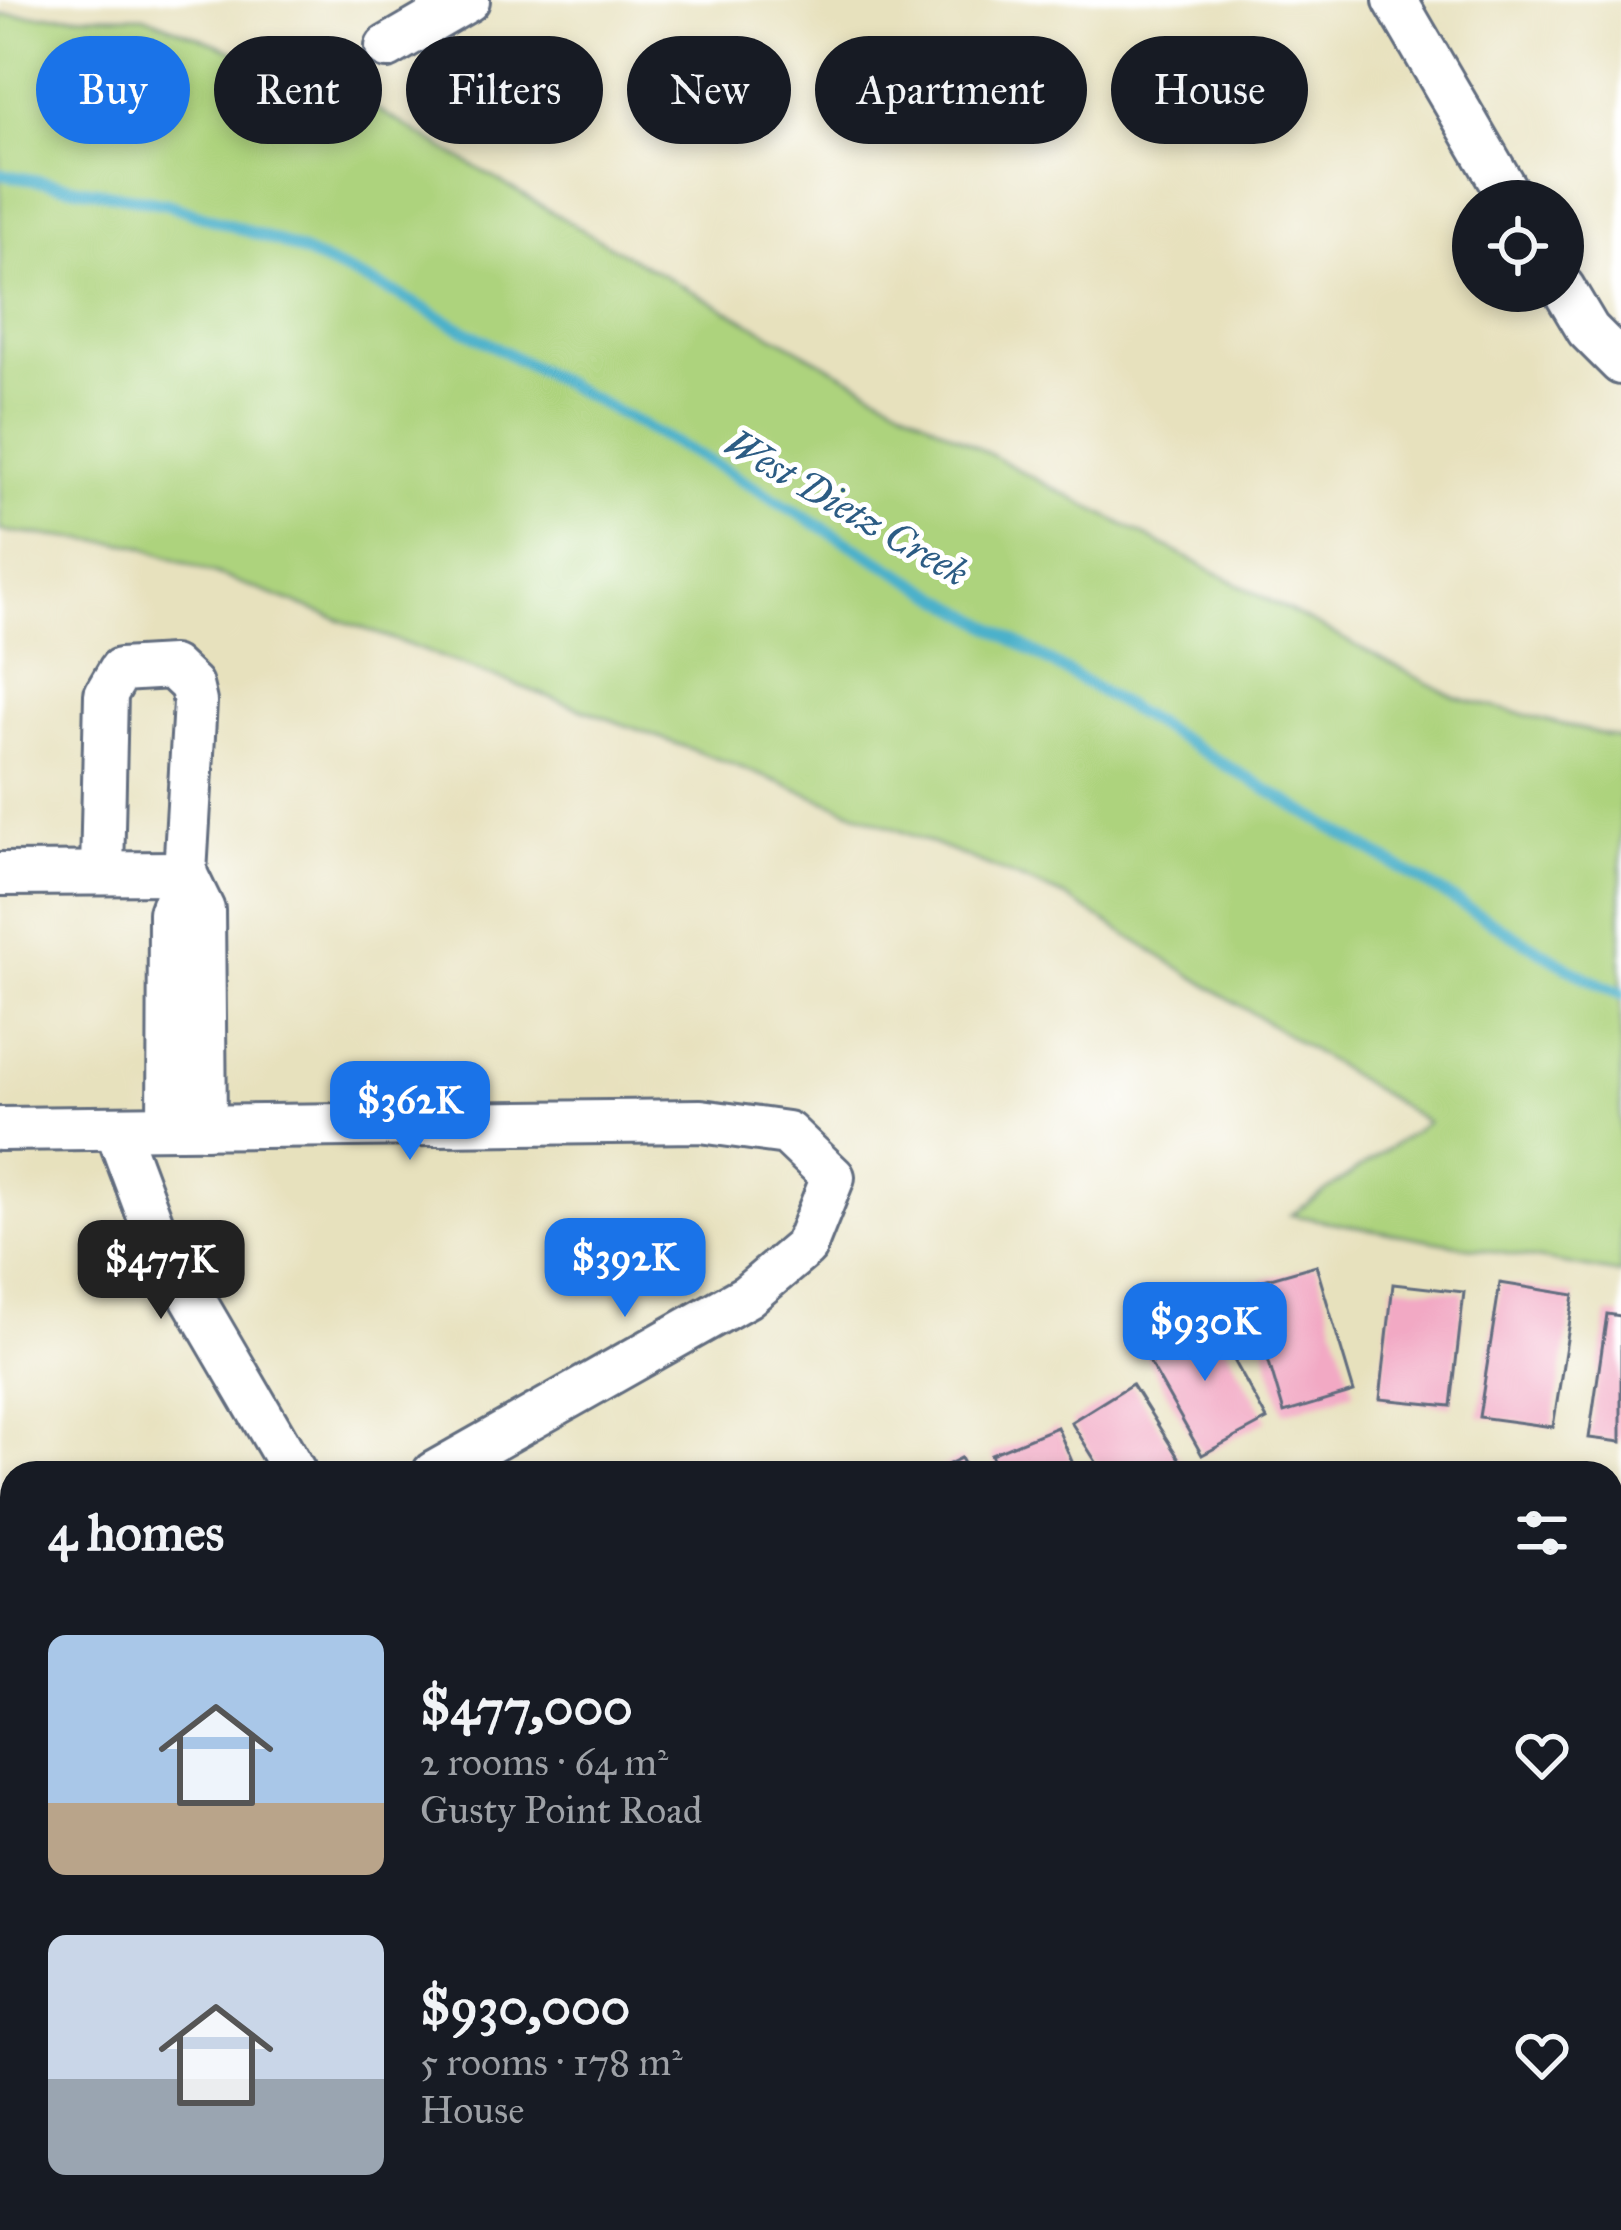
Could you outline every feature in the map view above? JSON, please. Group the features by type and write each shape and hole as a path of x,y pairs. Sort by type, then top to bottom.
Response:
{"street":[{"path":"387,47 468,0"},
{"path":"1395,0 1500,180"},
{"path":"1577,312 1621,363"},
{"path":"101,874 106,694 120,670 172,667 191,685 195,702 185,874 170,913 187,1127"},
{"path":"0,874 185,874"},
{"path":"0,1129 701,1121 787,1133 832,1178 806,1246 747,1296 455,1461"},
{"path":"116,1128 156,1235 289,1461"}],"green space":[{"path":"0,15 144,16 214,43 214,144 382,144 382,112 406,126 406,144 436,144 610,246 1026,474 1457,698 1621,739 1621,1274 1291,1215 1427,1122 1064,896 753,772 137,545 0,531"}],"building":[{"path":"1316,1265 1354,1392 1284,1413 1246,1285"},
{"path":"1500,1283 1574,1295 1553,1427 1479,1417"},
{"path":"1393,1284 1464,1292 1451,1406 1380,1399"},
{"path":"1208,1313 1267,1420 1202,1455 1142,1349"},
{"path":"1607,1314 1621,1316 1621,1442 1589,1438"},
{"path":"1132,1384 1180,1461 1095,1461 1071,1422"},
{"path":"1057,1427 1072,1461 994,1461 991,1454"}],"waterway":[{"name":"West Dietz Creek","path":"0,174 167,204 280,242 399,295 723,469 1621,994"}]}
